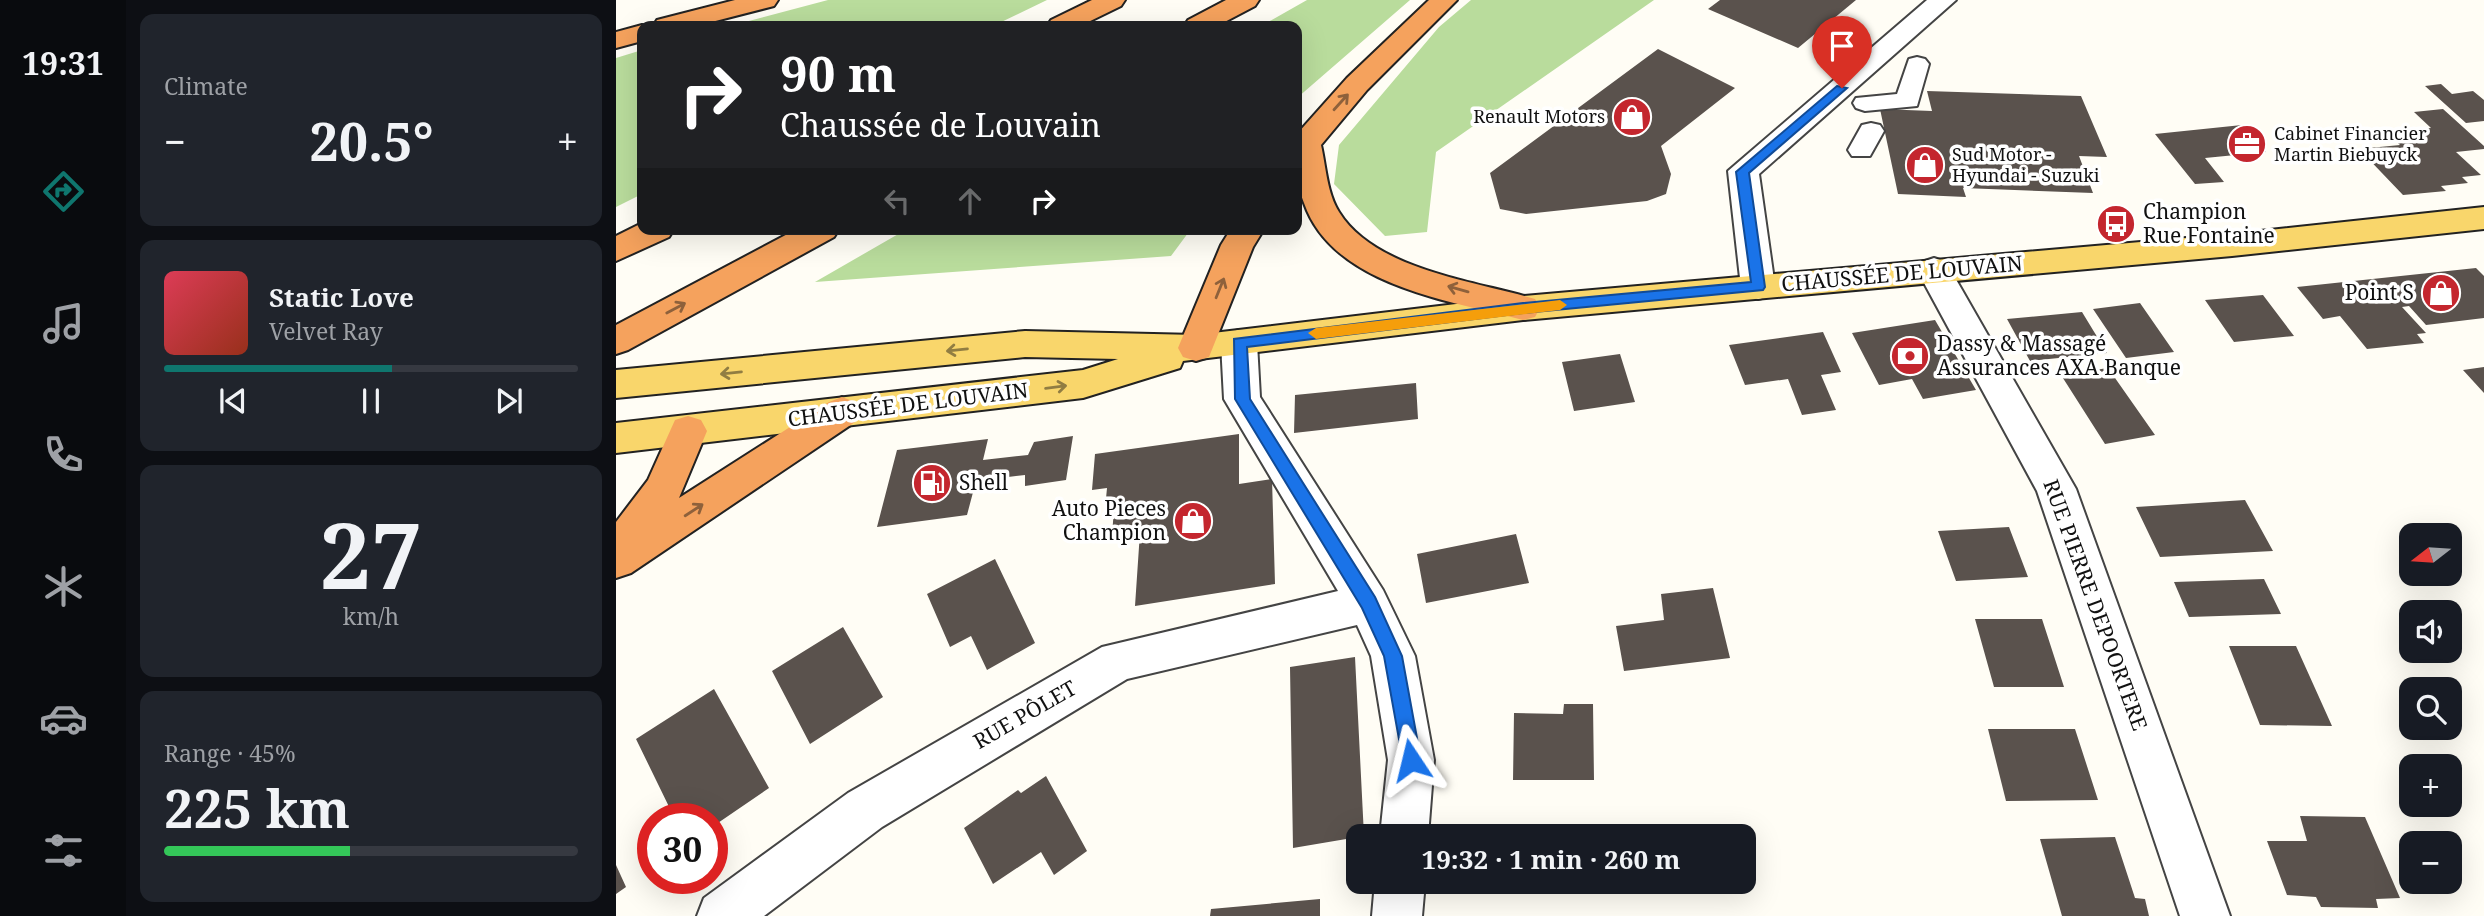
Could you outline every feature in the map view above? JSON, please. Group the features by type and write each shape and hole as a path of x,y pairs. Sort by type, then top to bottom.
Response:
{"highway":[{"path":"686,21 765,0"},
{"path":"1070,21 1112,0"},
{"path":"1206,21 1246,0"},
{"path":"1302,147 1357,83 1444,0"},
{"path":"616,40 637,34"},
{"path":"1302,151 1324,215 1349,246 1380,265 1523,308"},
{"path":"616,250 646,235"},
{"path":"616,341 811,235"},
{"path":"1196,348 1237,245 1244,235"},
{"path":"616,560 842,412"},
{"path":"616,551 641,524 670,481 688,431"}],"main road":[{"name":"CHAUSSÉE DE LOUVAIN","path":"616,384 1025,344 1196,348 1523,308 2225,246 2482,220"},
{"name":"CHAUSSÉE DE LOUVAIN","path":"616,438 1083,384 1196,348"},
{"path":"688,377 688,431"}],"street":[{"path":"1758,287 1743,172 1943,0"},
{"path":"1865,103 1908,101 1917,64"},
{"name":"RUE PIERRE DEPOORTERE","path":"1934,271 2056,489 2205,916"},
{"path":"1239,343 1242,399 1368,603 1393,656 1411,760 1405,824"},
{"name":"RUE PÔLET","path":"722,916 865,810 1118,661 1368,603"},
{"path":"1397,916 1399,894"}],"green space":[{"path":"828,0 1047,0 1003,21 749,21"},
{"path":"1307,0 1410,0 1302,94 1302,21 1270,21"},
{"path":"1471,0 1654,0 1436,152 1427,232 1385,236 1334,184 1339,145 1439,27"},
{"path":"637,52 637,196 616,207 616,58"},
{"path":"897,235 1187,235 1171,256 815,282"}],"building":[{"path":"1720,0 1856,0 1798,48 1708,9"},
{"name":"Renault Motors","path":"1658,49 1735,88 1661,146 1671,174 1666,194 1647,201 1526,214 1500,209 1490,173"},
{"path":"2441,84 2452,94 2473,91 2484,100 2484,121 2466,123 2425,86"},
{"path":"1927,91 2081,96 2107,157 2079,156 2093,193 1963,188 1966,197 1898,194 1880,109 1932,111"},
{"path":"2443,109 2484,146 2484,149 2456,152 2481,175 2462,177 2468,183 2441,186 2446,191 2403,195 2359,149 2400,145 2387,132 2431,128 2414,112"},
{"path":"2242,125 2266,152 2205,158 2224,182 2195,184 2155,134"},
{"path":"2476,268 2484,276 2484,318 2426,325 2409,306 2402,307 2426,333 2417,334 2424,343 2367,349 2340,316 2323,319 2297,287"},
{"path":"2263,295 2294,336 2234,342 2205,300"},
{"path":"2140,303 2174,352 2126,358 2093,309"},
{"path":"2082,312 2107,353 2030,361 2007,319"},
{"name":"Dassy & Massagé Assurances AXA Banque","path":"1935,320 1976,390 1923,399 1912,379 1879,385 1852,333"},
{"path":"1823,332 1841,372 1821,375 1836,410 1802,415 1788,379 1745,385 1729,345"},
{"path":"1620,354 1635,402 1574,411 1562,362"},
{"path":"2484,367 2484,393 2463,370"},
{"path":"2108,368 2155,435 2105,444 2061,375"},
{"path":"1416,383 1418,419 1294,433 1295,395"},
{"name":"Auto Pieces Champion","path":"1239,434 1239,484 1272,479 1275,584 1135,606 1140,532 1112,536 1114,508 1105,509 1107,488 1092,490 1095,454"},
{"name":"Shell","path":"1073,436 1066,480 1025,486 1025,475 976,481 967,515 877,527 897,450 988,439 983,460 1028,455 1034,442"},
{"path":"2245,500 2273,551 2160,557 2136,507"},
{"path":"2009,527 2028,577 1956,581 1938,531"},
{"path":"1516,534 1529,583 1426,603 1417,554"},
{"path":"995,559 1035,643 987,670 971,636 950,647 927,594"},
{"path":"2264,579 2281,614 2189,617 2174,582"},
{"path":"1713,588 1730,658 1624,671 1616,626 1664,620 1661,594"},
{"path":"1975,619 2042,619 2064,687 1994,687"},
{"path":"843,627 883,697 810,744 772,671"},
{"path":"2229,646 2296,646 2332,726 2260,725"},
{"path":"1355,657 1363,824 1346,824 1346,839 1293,848 1290,667"},
{"path":"714,689 769,788 728,816 728,803 667,803 636,739"},
{"path":"1564,704 1593,704 1594,780 1513,780 1514,713 1563,714"},
{"path":"1988,729 2075,729 2098,800 2006,801"},
{"path":"1046,776 1087,851 1054,875 1041,852 993,884 964,828 1018,790 1021,793"},
{"path":"2300,816 2365,817 2400,898 2376,899 2378,908 2321,907 2316,897 2287,895 2267,841 2307,841"},
{"path":"2115,837 2135,898 2145,899 2149,916 2062,916 2040,839"},
{"path":"616,865 626,887 616,894"},
{"path":"1320,899 1320,916 1210,916 1211,909"}],"slow traffic":[{"path":"1316,333 1560,305"}],"place":[{"name":"Renault Motors","path":"1632,117"},
{"name":"Cabinet Financier Martin Biebuyck","path":"2247,144"},
{"name":"Sud Motor - Hyundai - Suzuki","path":"1925,165"},
{"name":"Champion Rue Fontaine","path":"2116,224"},
{"name":"Point S","path":"2441,293"},
{"name":"Dassy & Massagé Assurances AXA Banque","path":"1910,356"},
{"name":"Shell","path":"932,483"},
{"name":"Auto Pieces Champion","path":"1193,521"}],"route":[{"path":"1411,760 1393,656 1368,603 1242,399 1239,343 1523,308 1758,287 1743,172 1842,88"}]}
